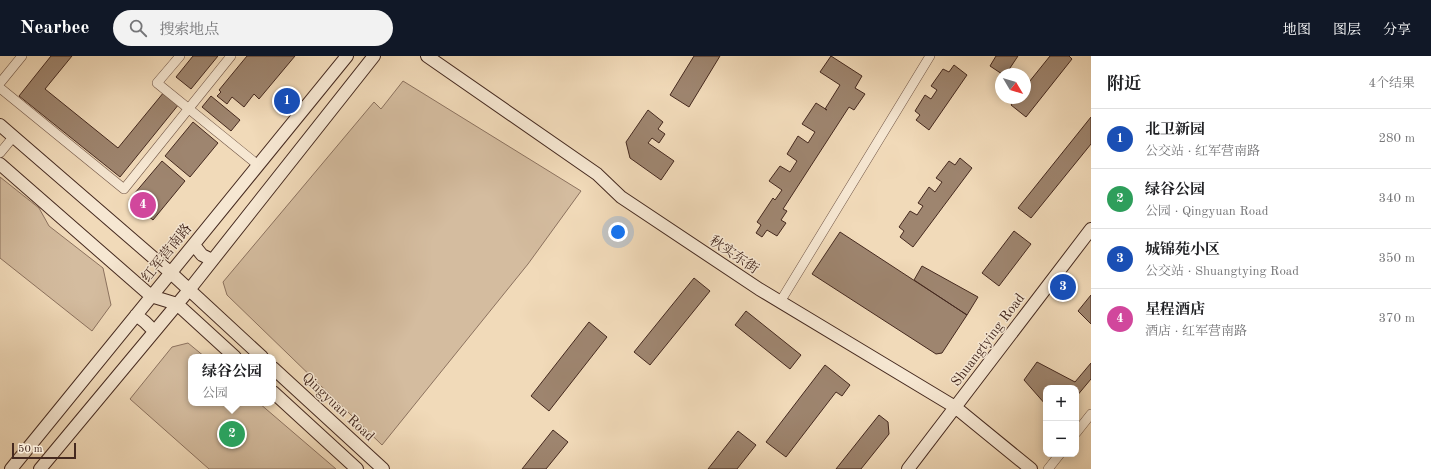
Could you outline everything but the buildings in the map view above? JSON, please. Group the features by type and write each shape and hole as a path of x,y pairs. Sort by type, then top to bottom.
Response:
{"main road":[{"name":"红军营南路","path":"11,469 347,56"},
{"name":"秋实东街","path":"427,56 597,174 621,197 780,302 955,407 1031,469"},
{"path":"40,469 189,290 368,58"},
{"path":"0,125 170,273 259,354"},
{"path":"0,164 151,296 177,304 232,354"},
{"name":"Shuangtying Road","path":"908,469 1091,229"},
{"path":"194,245 202,255 212,260"},
{"path":"136,315 154,331"},
{"name":"Qingyuan Road","path":"276,371 383,469"},
{"path":"276,395 357,469"}],"street":[{"path":"0,83 22,56"},
{"path":"180,56 158,83 258,165"},
{"path":"0,88 124,190 231,56"},
{"path":"780,302 930,56"},
{"path":"0,153 14,136"},
{"path":"1079,429 1091,414"},
{"path":"1048,469 1058,457"}],"shaded area":[{"path":"403,81 581,191 528,264 382,445 227,295 223,282 374,102 381,109"},
{"path":"0,177 39,208 49,226 103,268 111,305 92,331 0,258"},
{"path":"188,343 201,354 188,354 188,406 262,406 336,469 209,469 130,399 172,347"}],"place":[{"name":"北卫新园","path":"287,101"},
{"name":"星程酒店","path":"143,205"},
{"name":"城锦苑小区","path":"1063,287"},
{"name":"绿谷公园","path":"232,434"}]}
